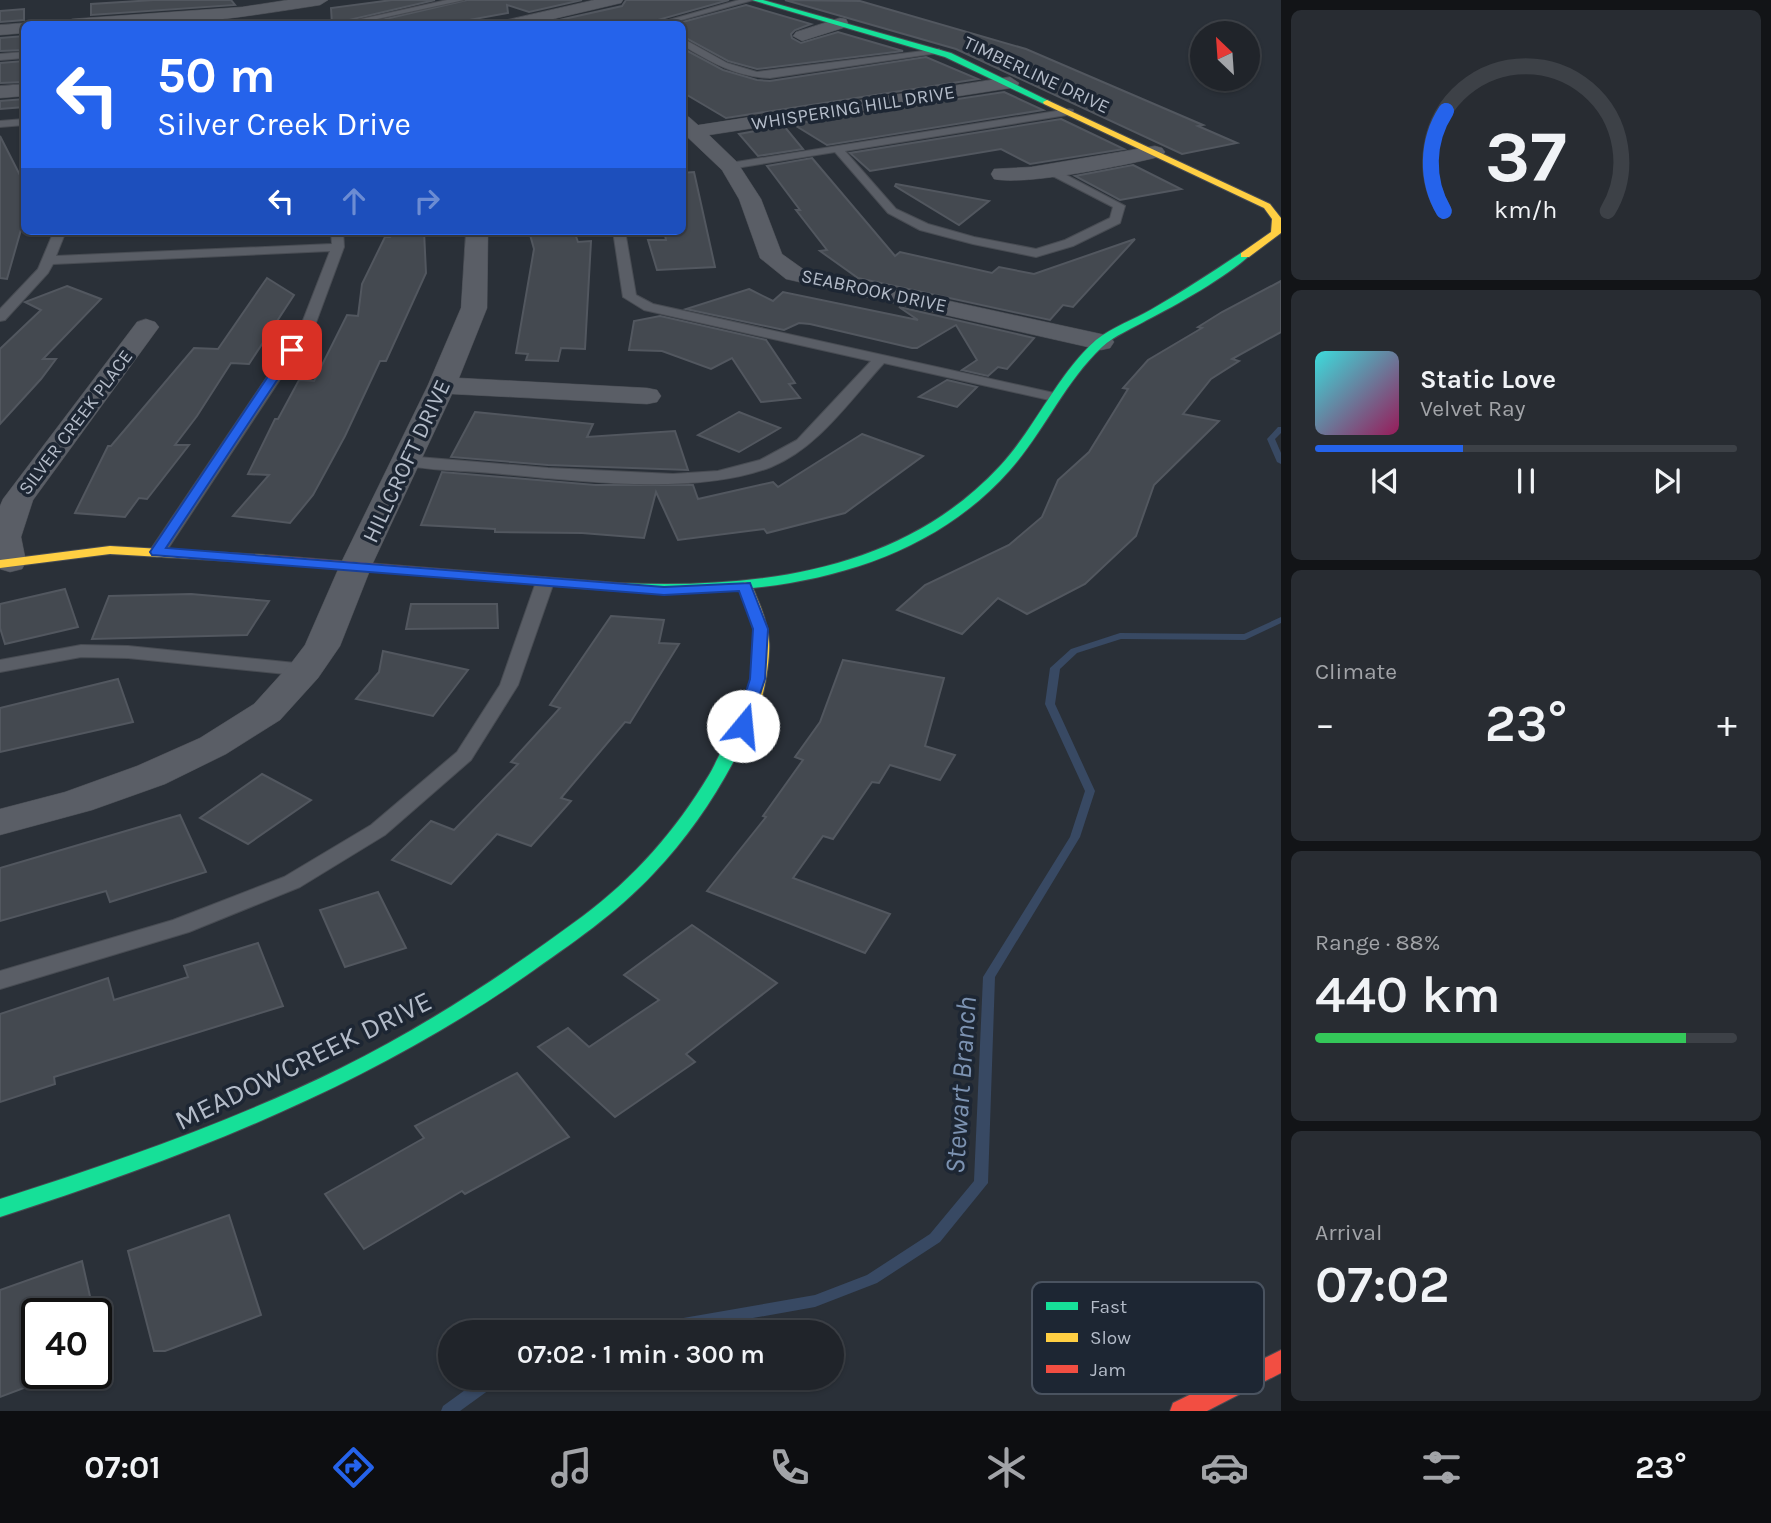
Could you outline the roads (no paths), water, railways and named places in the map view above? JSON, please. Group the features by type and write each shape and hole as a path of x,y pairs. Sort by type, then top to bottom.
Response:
{"street":[{"path":"144,21 242,12 320,0"},
{"path":"533,21 615,0"},
{"name":"TIMBERLINE DRIVE","path":"752,0 939,52 1010,83 1275,211 1278,227 1276,233 1101,342"},
{"path":"802,36 840,23"},
{"path":"0,30 21,28"},
{"name":"WHISPERING HILL DRIVE","path":"689,126 1010,83"},
{"path":"0,92 21,90"},
{"name":"SEABROOK DRIVE","path":"689,126 730,166 750,199 772,258 795,274 1101,342"},
{"path":"1002,174 1049,170 1154,152"},
{"name":"HILLCROFT DRIVE","path":"0,822 78,801 151,775 213,746 267,712 305,670 322,646 356,565 442,385 474,308 477,235"},
{"name":"SILVER CREEK PLACE","path":"5,563 5,537 18,499 146,327"},
{"path":"5,563 110,550 356,565 664,591 785,581 866,560 907,544 948,520 982,493 1005,468 1054,397 1101,342"},
{"path":"442,385 647,396"},
{"name":"MEADOWCREEK DRIVE","path":"0,1208 182,1149 395,1051 470,1007 540,959 599,913 649,867 688,818 721,771 743,726 758,679 761,629 745,586"},
{"path":"1264,1370 1281,1361"},
{"path":"1182,1411 1216,1394"}],"lane":[{"path":"358,21 460,0"},
{"path":"671,21 752,0"},
{"path":"686,43 725,67 749,76 939,52"},
{"path":"0,57 21,55"},
{"path":"730,166 1069,112"},
{"path":"0,124 21,123"},
{"path":"838,149 892,211 923,227 1036,253 1069,243 1116,220 1119,206 1049,170"},
{"path":"0,317 44,270 58,235"},
{"path":"157,552 307,328 338,247 337,235"},
{"path":"620,235 630,297 649,307 1054,397"},
{"path":"48,260 338,247"},
{"path":"406,461 562,474 673,479 719,476 766,463 802,443 881,358"},
{"path":"0,980 181,926 292,881 379,830 464,756 509,685 545,582"},
{"path":"0,666 47,656 93,651 128,652 305,670"}],"waterway":[{"name":"Stewart Branch","path":"1281,429 1271,439 1281,462"},
{"name":"Stewart Branch","path":"706,1320 815,1301 872,1279 935,1238 981,1183 989,977 1075,837 1090,791 1050,704 1055,668 1074,651 1120,636 1245,637 1281,620"},
{"name":"Stewart Branch","path":"448,1411 477,1390"}]}
